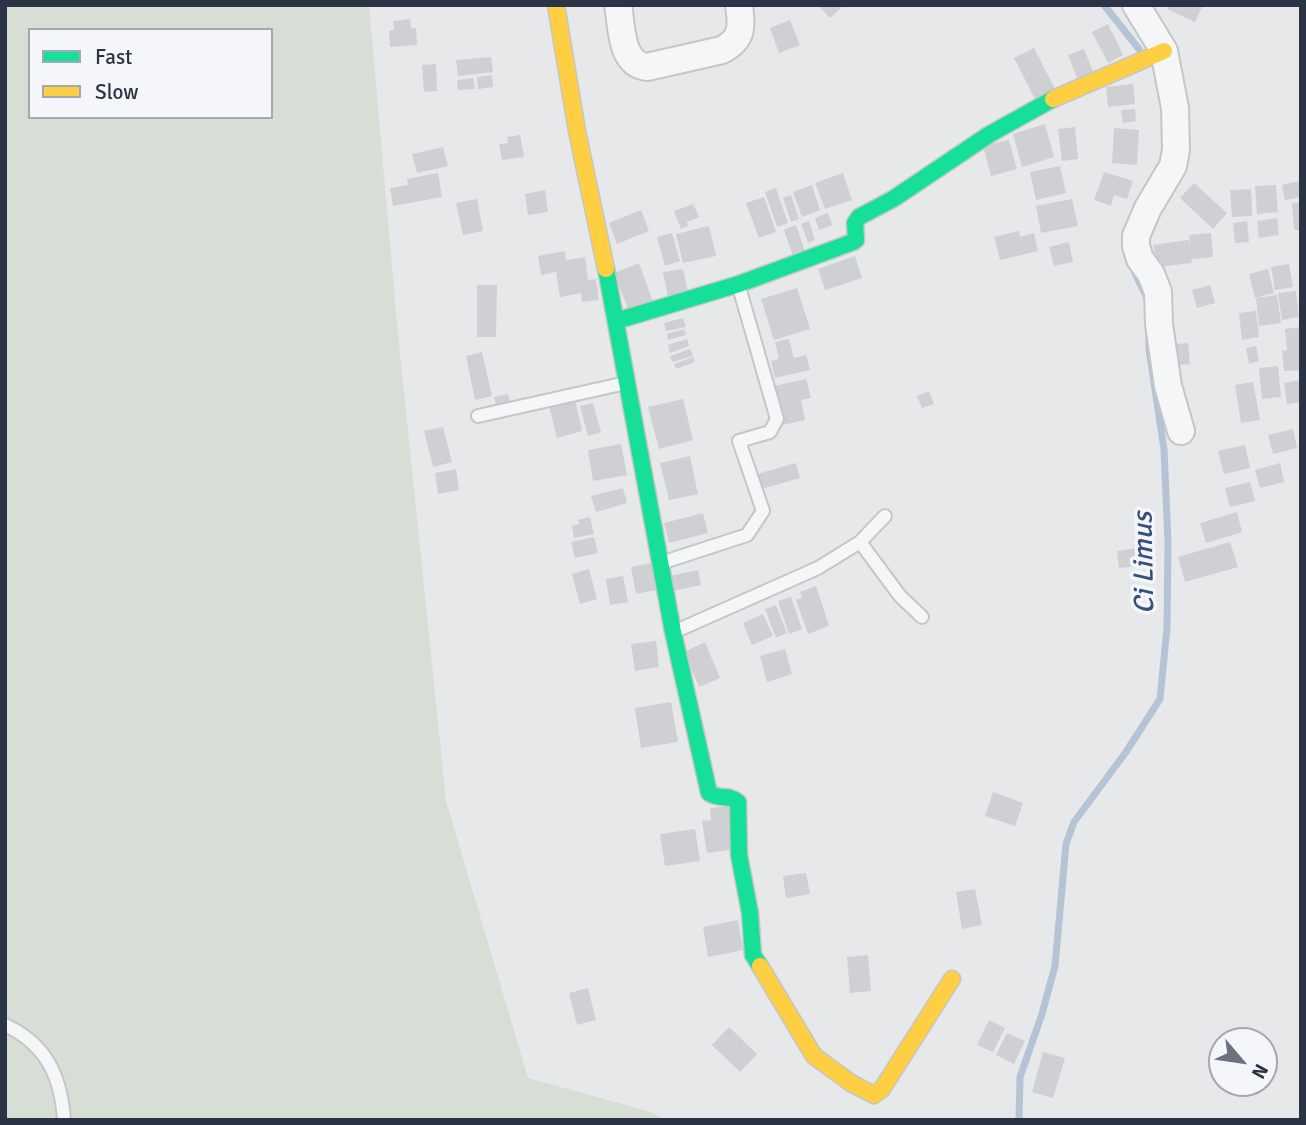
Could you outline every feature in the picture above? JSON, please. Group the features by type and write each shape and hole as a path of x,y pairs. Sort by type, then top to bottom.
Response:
{"street":[{"path":"556,5 577,131 616,321 673,632 709,793 714,797 732,797 738,802 739,855 750,913 753,955 814,1056 851,1083 874,1095 882,1089 952,979"},
{"path":"618,5 625,48 638,66 647,67 723,50 733,44 740,33 739,5"},
{"path":"1136,5 1164,51 1175,107 1176,150 1169,176 1148,208 1136,236 1136,246 1158,292 1159,324 1168,386 1181,431"},
{"path":"616,321 738,284 853,242 856,240 855,223 859,217 893,199 990,134 1059,96 1164,51"}],"lane":[{"path":"661,563 747,535 762,511 739,441 770,432 777,419 738,284"},
{"path":"478,415 626,383"},
{"path":"673,632 818,568 860,542 885,516"},
{"path":"860,542 900,596 922,617"},
{"path":"5,1025 34,1042 46,1056 63,1105 64,1120"}],"shaded area":[{"path":"5,5 369,5 397,324 446,801 528,1078 651,1112 665,1120 5,1120"}],"building":[{"path":"818,5 844,5 830,18"},
{"path":"1169,5 1203,5 1195,22 1167,9"},
{"path":"410,19 411,28 416,28 417,45 390,47 389,31 394,30 393,21"},
{"path":"790,20 800,45 779,53 770,28"},
{"path":"1108,24 1123,55 1108,63 1092,32"},
{"path":"1034,48 1055,89 1035,99 1014,58"},
{"path":"1084,49 1094,74 1078,81 1068,55"},
{"path":"491,57 493,72 458,76 456,60"},
{"path":"436,64 437,91 424,92 422,65"},
{"path":"492,75 493,87 478,89 477,77"},
{"path":"473,78 475,89 458,90 457,80"},
{"path":"1133,84 1135,104 1108,107 1106,87"},
{"path":"1135,109 1136,121 1123,123 1121,110"},
{"path":"1045,124 1054,157 1022,167 1013,134"},
{"path":"1075,127 1078,159 1062,161 1058,129"},
{"path":"1114,128 1139,130 1137,165 1112,163"},
{"path":"520,135 524,157 502,160 499,144 508,143 507,137"},
{"path":"1009,140 1017,169 991,176 983,146"},
{"path":"443,147 448,166 417,173 412,154"},
{"path":"1060,166 1066,193 1036,200 1030,172"},
{"path":"1104,172 1133,181 1127,199 1114,195 1111,206 1094,200"},
{"path":"438,173 442,197 393,206 390,188 408,185 407,179"},
{"path":"843,173 852,200 825,209 815,183"},
{"path":"1299,181 1301,197 1285,200 1282,185"},
{"path":"1194,183 1227,213 1213,229 1180,198"},
{"path":"812,185 820,210 802,217 793,192"},
{"path":"1276,185 1278,212 1257,214 1255,186"},
{"path":"776,188 788,223 777,227 765,192"},
{"path":"1251,189 1252,216 1232,217 1230,190"},
{"path":"545,190 548,212 528,215 525,194"},
{"path":"791,195 799,219 791,222 783,198"},
{"path":"764,197 776,232 759,238 746,203"},
{"path":"477,199 483,231 463,235 456,203"},
{"path":"1072,199 1078,226 1041,233 1036,206"},
{"path":"1301,202 1301,230 1294,230 1292,203"},
{"path":"693,204 699,217 687,222 688,226 681,229 674,211"},
{"path":"641,210 649,231 617,244 609,223"},
{"path":"828,213 832,225 819,230 815,218"},
{"path":"1277,218 1279,235 1259,238 1257,221"},
{"path":"809,221 815,240 808,243 801,224"},
{"path":"1247,221 1249,242 1235,243 1233,223"},
{"path":"796,225 806,254 794,259 784,230"},
{"path":"709,226 716,256 683,263 676,234"},
{"path":"1019,231 1020,237 1034,233 1038,251 1000,260 994,237"},
{"path":"672,233 680,261 665,266 657,237"},
{"path":"1211,233 1213,257 1191,259 1192,263 1157,267 1153,245 1189,240 1191,253 1189,235"},
{"path":"1069,242 1073,262 1054,266 1049,247"},
{"path":"565,251 566,260 585,257 588,280 596,279 599,300 582,302 581,293 560,297 556,272 541,275 538,256"},
{"path":"855,256 862,278 825,290 818,269"},
{"path":"639,263 655,307 631,316 614,273"},
{"path":"1289,264 1293,287 1275,290 1271,267"},
{"path":"683,269 688,293 668,297 663,272"},
{"path":"1268,269 1274,293 1255,298 1249,274"},
{"path":"477,285 497,285 496,337 477,337"},
{"path":"1210,285 1215,303 1197,308 1192,290"},
{"path":"797,288 810,329 774,340 761,299"},
{"path":"1296,291 1299,317 1282,320 1278,293"},
{"path":"1277,295 1281,323 1259,326 1256,298"},
{"path":"1256,311 1259,337 1242,340 1239,313"},
{"path":"683,318 686,327 666,331 664,323"},
{"path":"1301,327 1301,370 1284,371 1282,351 1287,350 1285,329"},
{"path":"684,329 686,335 668,340 667,334"},
{"path":"687,339 689,346 670,353 668,345"},
{"path":"789,339 794,358 806,355 810,370 775,378 771,361 779,359 775,342"},
{"path":"1188,343 1190,364 1168,366 1167,345"},
{"path":"1256,346 1259,361 1249,364 1246,348"},
{"path":"690,349 693,356 672,362 670,356"},
{"path":"482,352 492,396 475,400 466,356"},
{"path":"693,357 695,362 676,369 674,364"},
{"path":"1278,366 1281,397 1262,399 1259,368"},
{"path":"806,379 811,398 801,400 805,420 783,425 774,386"},
{"path":"1301,380 1301,402 1287,404 1284,383"},
{"path":"1253,382 1260,420 1241,423 1235,385"},
{"path":"929,391 934,404 922,408 917,396"},
{"path":"508,394 511,410 498,413 494,397"},
{"path":"574,395 582,431 557,438 548,402"},
{"path":"683,399 693,440 659,449 648,407"},
{"path":"593,403 601,432 588,436 580,406"},
{"path":"443,427 452,462 433,467 424,431"},
{"path":"1293,429 1297,448 1273,454 1268,435"},
{"path":"621,444 627,475 593,481 588,450"},
{"path":"1245,445 1250,468 1224,474 1218,451"},
{"path":"690,456 698,494 669,500 660,463"},
{"path":"796,463 800,478 761,489 757,474"},
{"path":"1280,463 1284,482 1260,488 1255,470"},
{"path":"456,469 459,490 438,494 435,473"},
{"path":"1250,482 1255,501 1230,507 1225,488"},
{"path":"623,488 627,503 596,512 591,496"},
{"path":"1237,512 1242,532 1206,543 1200,523"},
{"path":"703,513 708,533 669,543 664,523"},
{"path":"590,517 594,534 574,538 572,526 579,524 578,520"},
{"path":"594,537 598,553 575,558 571,542"},
{"path":"1230,542 1238,567 1185,582 1178,557"},
{"path":"1137,548 1139,566 1119,568 1117,551"},
{"path":"651,563 656,590 636,594 631,567"},
{"path":"589,569 597,599 580,604 572,574"},
{"path":"698,570 701,585 673,591 664,577"},
{"path":"623,576 628,602 610,605 606,579"},
{"path":"816,586 829,626 808,634 796,600 802,598 800,592"},
{"path":"791,597 802,629 789,634 778,601"},
{"path":"776,605 787,633 776,638 765,609"},
{"path":"763,614 773,636 752,645 743,623"},
{"path":"656,641 659,667 635,671 631,644"},
{"path":"705,642 720,678 699,687 684,652"},
{"path":"785,649 792,674 767,682 760,656"},
{"path":"671,702 678,742 641,748 635,708"},
{"path":"993,792 1023,803 1015,826 985,816"},
{"path":"729,806 735,849 707,853 702,821 711,820 710,808"},
{"path":"695,829 700,861 665,866 660,834"},
{"path":"806,873 810,894 786,898 783,876"},
{"path":"975,889 982,925 962,929 956,892"},
{"path":"738,920 743,950 708,957 703,927"},
{"path":"868,955 871,991 850,993 847,957"},
{"path":"588,988 596,1020 577,1025 569,993"},
{"path":"989,1020 1005,1028 993,1052 977,1045"},
{"path":"729,1027 757,1054 740,1072 712,1045"},
{"path":"1007,1033 1025,1041 1014,1064 996,1055"},
{"path":"1043,1052 1065,1058 1053,1098 1032,1092"}],"waterway":[{"name":"Ci Limus","path":"1104,5 1139,49"},
{"name":"Ci Limus","path":"1134,271 1147,298"},
{"name":"Ci Limus","path":"1019,1120 1020,1077 1055,966 1066,844 1074,822 1126,752 1160,699 1167,628 1168,542 1164,449 1149,334"}],"traffic: fast":[{"path":"616,321 739,284 853,242 856,240 855,223 859,217 893,199 990,134 1053,99"},
{"path":"606,269 673,632 709,793 738,802 739,855 750,913 753,955 760,966"}],"traffic: slow":[{"path":"556,5 577,131 606,269"},
{"path":"1053,99 1164,51"},
{"path":"760,966 814,1056 851,1083 874,1095 882,1089 952,979"}]}
